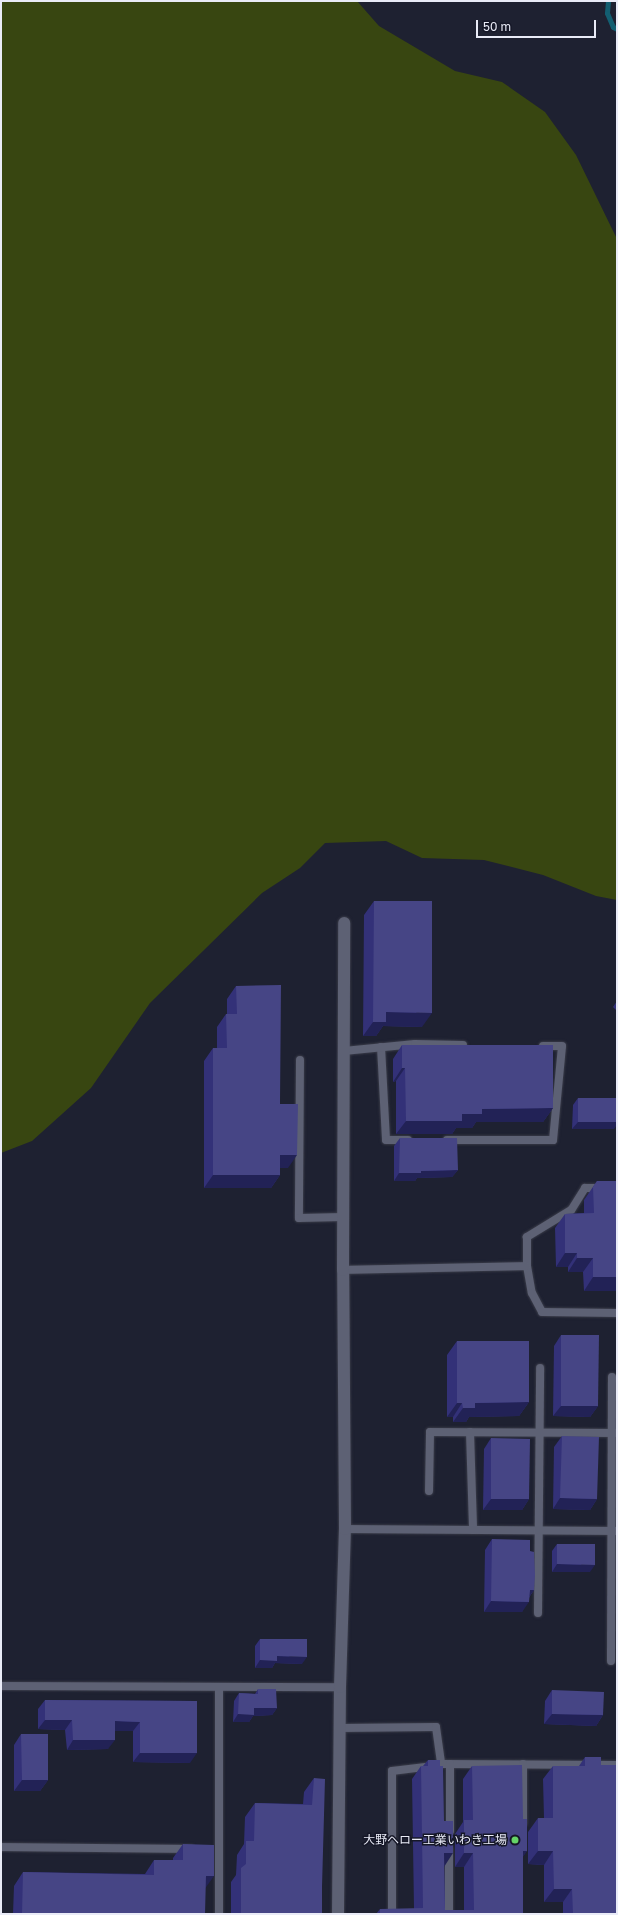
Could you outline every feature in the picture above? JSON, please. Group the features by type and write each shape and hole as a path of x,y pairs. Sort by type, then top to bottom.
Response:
{"street":[{"path":"338,1914 340,1687 346,1529 343,1270 344,923"}],"lane":[{"path":"344,1051 415,1044 469,1045"},
{"path":"442,1140 553,1140 562,1046 531,1046"},
{"path":"381,1047 386,1140 418,1140"},
{"path":"300,1060 299,1218 343,1217"},
{"path":"617,1188 585,1188 571,1210 527,1237 527,1266 532,1293 542,1312 617,1313"},
{"path":"343,1270 527,1266"},
{"path":"538,1612 540,1368"},
{"path":"611,1661 614,1531 614,1433 612,1377"},
{"path":"430,1491 430,1432 614,1433"},
{"path":"470,1432 473,1530"},
{"path":"346,1529 614,1531"},
{"path":"1,1686 340,1687"},
{"path":"218,1914 212,1849 219,1687"},
{"path":"340,1728 436,1727 441,1764"},
{"path":"392,1914 392,1771 441,1764 617,1765"},
{"path":"449,1914 450,1764"},
{"path":"523,1764 523,1835"},
{"path":"1,1847 212,1849"}],"green space":[{"path":"1,1 357,1 379,26 455,71 502,82 545,112 576,155 617,239 617,900 596,896 543,875 484,860 422,858 386,841 325,843 300,868 262,893 150,1003 91,1088 32,1141 1,1153"}],"building":[{"path":"374,901 432,901 432,1013 386,1012 386,1022 373,1022"},
{"path":"281,985 280,1104 298,1104 297,1155 280,1155 280,1175 213,1175 213,1048 227,1048 226,1014 237,1014 236,986"},
{"path":"402,1045 553,1045 553,1108 482,1109 482,1114 462,1114 462,1121 406,1121 405,1068 402,1068"},
{"path":"578,1098 617,1098 617,1122 578,1122"},
{"path":"400,1138 457,1138 458,1170 399,1173"},
{"path":"597,1181 617,1181 617,1277 593,1277 593,1258 577,1258 577,1253 565,1253 565,1214 594,1213 593,1187"},
{"path":"561,1335 599,1335 598,1406 561,1406"},
{"path":"457,1341 529,1341 529,1402 475,1403 475,1408 463,1408 462,1403 457,1403"},
{"path":"562,1436 599,1437 597,1499 560,1498"},
{"path":"491,1438 530,1439 529,1499 491,1499"},
{"path":"492,1539 530,1540 530,1551 534,1552 535,1575 534,1590 530,1590 529,1602 491,1601"},
{"path":"557,1544 595,1544 595,1565 557,1564"},
{"path":"260,1639 307,1639 307,1657 277,1656 277,1661 260,1660"},
{"path":"258,1689 276,1689 277,1708 254,1708 254,1715 238,1714 239,1693 258,1694"},
{"path":"552,1690 604,1692 603,1715 552,1714"},
{"path":"45,1700 197,1701 197,1753 140,1753 140,1722 115,1721 115,1740 73,1740 72,1720 45,1720"},
{"path":"21,1734 48,1734 48,1780 22,1780"},
{"path":"585,1757 601,1757 601,1765 617,1765 617,1914 573,1914 572,1889 554,1889 553,1851 538,1851 538,1818 553,1818 553,1766 585,1766"},
{"path":"428,1760 440,1760 440,1766 443,1766 444,1821 453,1821 453,1853 444,1853 445,1910 474,1910 473,1853 464,1853 464,1820 473,1820 472,1766 522,1765 523,1819 527,1819 527,1851 523,1851 523,1914 380,1914 380,1909 423,1908 421,1766 428,1766"},
{"path":"314,1778 325,1779 322,1914 241,1914 241,1868 246,1864 246,1841 254,1841 255,1803 312,1805"},
{"path":"183,1844 214,1845 214,1876 206,1876 205,1914 22,1914 23,1872 154,1875 154,1860 183,1860"}],"waterway":[{"path":"608,1 607,13 613,27 617,29"}],"place":[{"name":"大野ヘロー工業いわき工場","path":"515,1840"}]}
